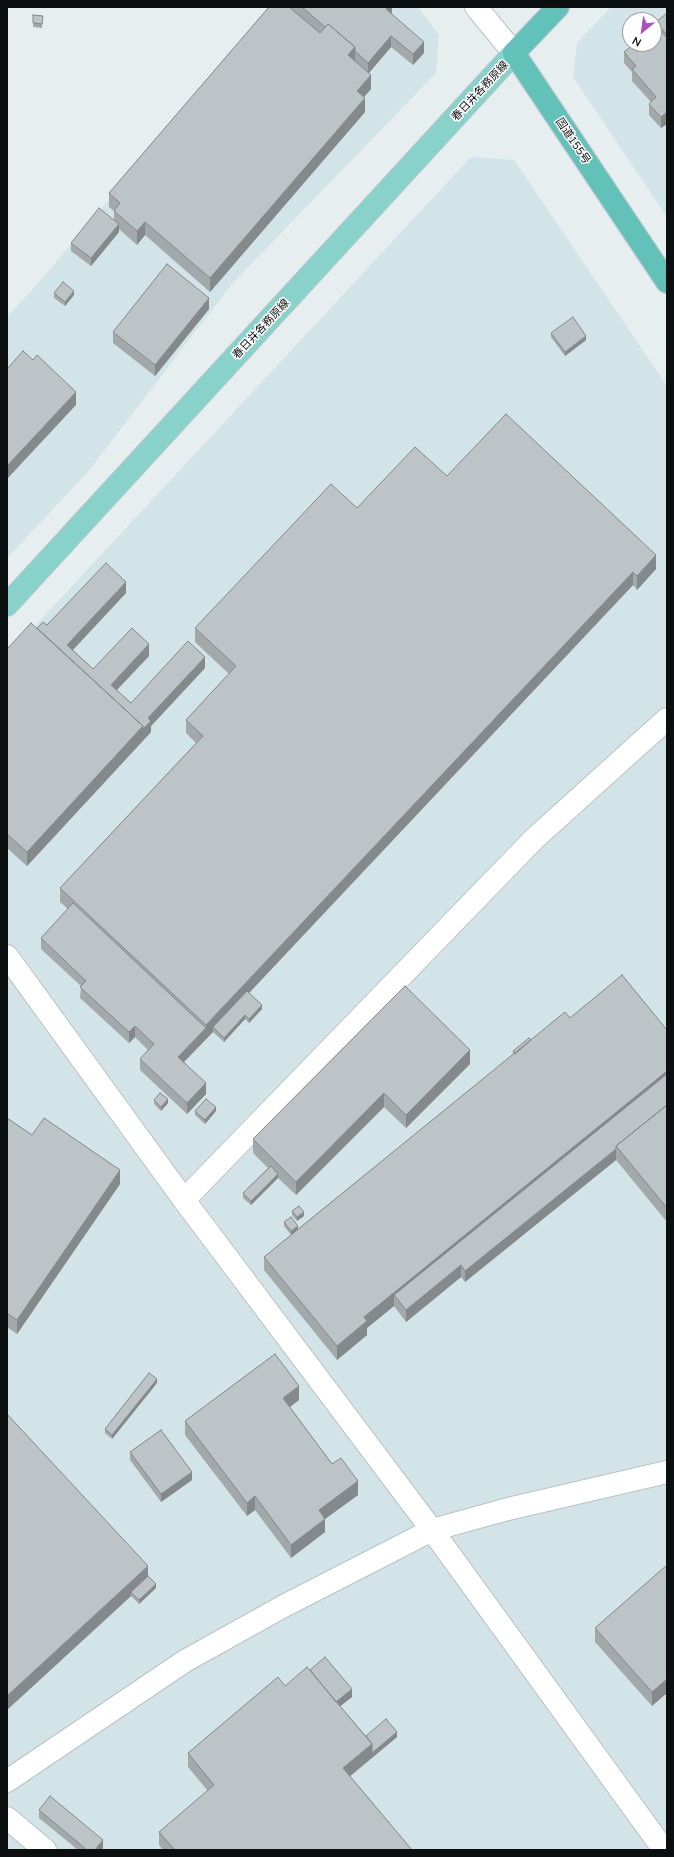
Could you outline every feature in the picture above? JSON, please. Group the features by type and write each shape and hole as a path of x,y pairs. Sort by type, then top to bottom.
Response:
{"highway":[{"path":"514,53 558,7"},
{"name":"国道155号","path":"514,53 667,282"}],"main road":[{"name":"春日井各務原線","path":"7,605 514,53"}],"street":[{"path":"476,7 514,53"},
{"path":"184,1200 534,839 667,719"},
{"path":"7,956 184,1200 432,1530 663,1850"},
{"path":"7,1781 185,1660 282,1607 432,1530 508,1509 667,1472"},
{"path":"7,1818 44,1850"}],"shaded area":[{"path":"272,7 418,7 439,35 436,73 231,285 87,473 7,558 7,317 40,281"},
{"path":"611,7 667,7 667,217 573,77 577,43"},
{"path":"471,157 514,160 667,386 667,1850 7,1850 7,656"}],"building":[{"path":"269,7 289,7 320,33 328,24 355,47 348,55 371,75 357,91 365,98 210,278 145,222 137,231 114,211 120,203 109,193"},
{"path":"302,7 387,7 386,9 424,42 413,54 391,36 368,63 355,51 355,47 328,24 325,27"},
{"path":"667,13 667,35 662,29 662,17"},
{"path":"33,15 43,16 42,24 33,23"},
{"path":"662,32 667,38 667,112 661,117 649,104 656,97 632,69 636,66 624,52 662,52"},
{"path":"99,208 119,224 91,258 71,243"},
{"path":"167,264 209,298 155,365 113,332"},
{"path":"63,282 74,291 65,302 54,293"},
{"path":"573,317 586,336 565,352 551,333"},
{"path":"23,351 33,360 37,355 76,392 7,466 7,369"},
{"path":"506,414 656,555 637,576 633,572 206,1025 60,888 203,736 186,720 236,666 195,628 331,484 357,508 415,447 447,476"},
{"path":"106,563 126,582 67,645 93,669 132,628 149,644 111,685 131,703 188,641 205,657 148,718 151,721 143,729 143,726 37,628 43,622 47,625"},
{"path":"31,623 143,726 27,852 7,834 7,649"},
{"path":"73,903 206,1028 178,1057 206,1083 187,1103 140,1059 154,1044 135,1026 129,1032 80,987 86,981 41,938"},
{"path":"622,975 667,1030 667,1071 364,1317 367,1321 337,1346 264,1257 565,1012 570,1018"},
{"path":"405,986 470,1050 406,1115 384,1093 296,1182 253,1139"},
{"path":"247,991 262,1005 249,1019 245,1015 224,1038 213,1027"},
{"path":"529,1038 531,1040 515,1054 513,1051"},
{"path":"667,1074 667,1105 616,1146 616,1149 465,1271 461,1265 406,1310 394,1295"},
{"path":"160,1093 168,1099 161,1107 154,1100"},
{"path":"206,1099 216,1107 205,1120 195,1111"},
{"path":"667,1105 667,1208 616,1146"},
{"path":"7,1118 32,1135 44,1118 120,1170 17,1320 7,1313"},
{"path":"271,1166 278,1174 251,1201 243,1193"},
{"path":"299,1206 304,1212 297,1217 292,1211"},
{"path":"291,1217 298,1226 291,1231 284,1222"},
{"path":"275,1354 299,1386 283,1398 332,1464 341,1458 358,1481 319,1510 325,1519 291,1545 255,1496 247,1503 185,1421"},
{"path":"149,1373 157,1379 112,1435 105,1429"},
{"path":"7,1414 148,1566 7,1696"},
{"path":"161,1430 192,1472 161,1494 130,1452"},
{"path":"667,1565 667,1679 652,1692 595,1628"},
{"path":"148,1576 156,1584 139,1600 131,1592"},
{"path":"325,1657 352,1689 336,1702 310,1670"},
{"path":"307,1667 372,1744 343,1768 412,1850 175,1850 159,1832 214,1785 188,1753 278,1677 285,1686"},
{"path":"386,1719 397,1732 372,1753 372,1744 366,1736"},
{"path":"50,1796 103,1840 95,1850 87,1850 39,1810"}]}
